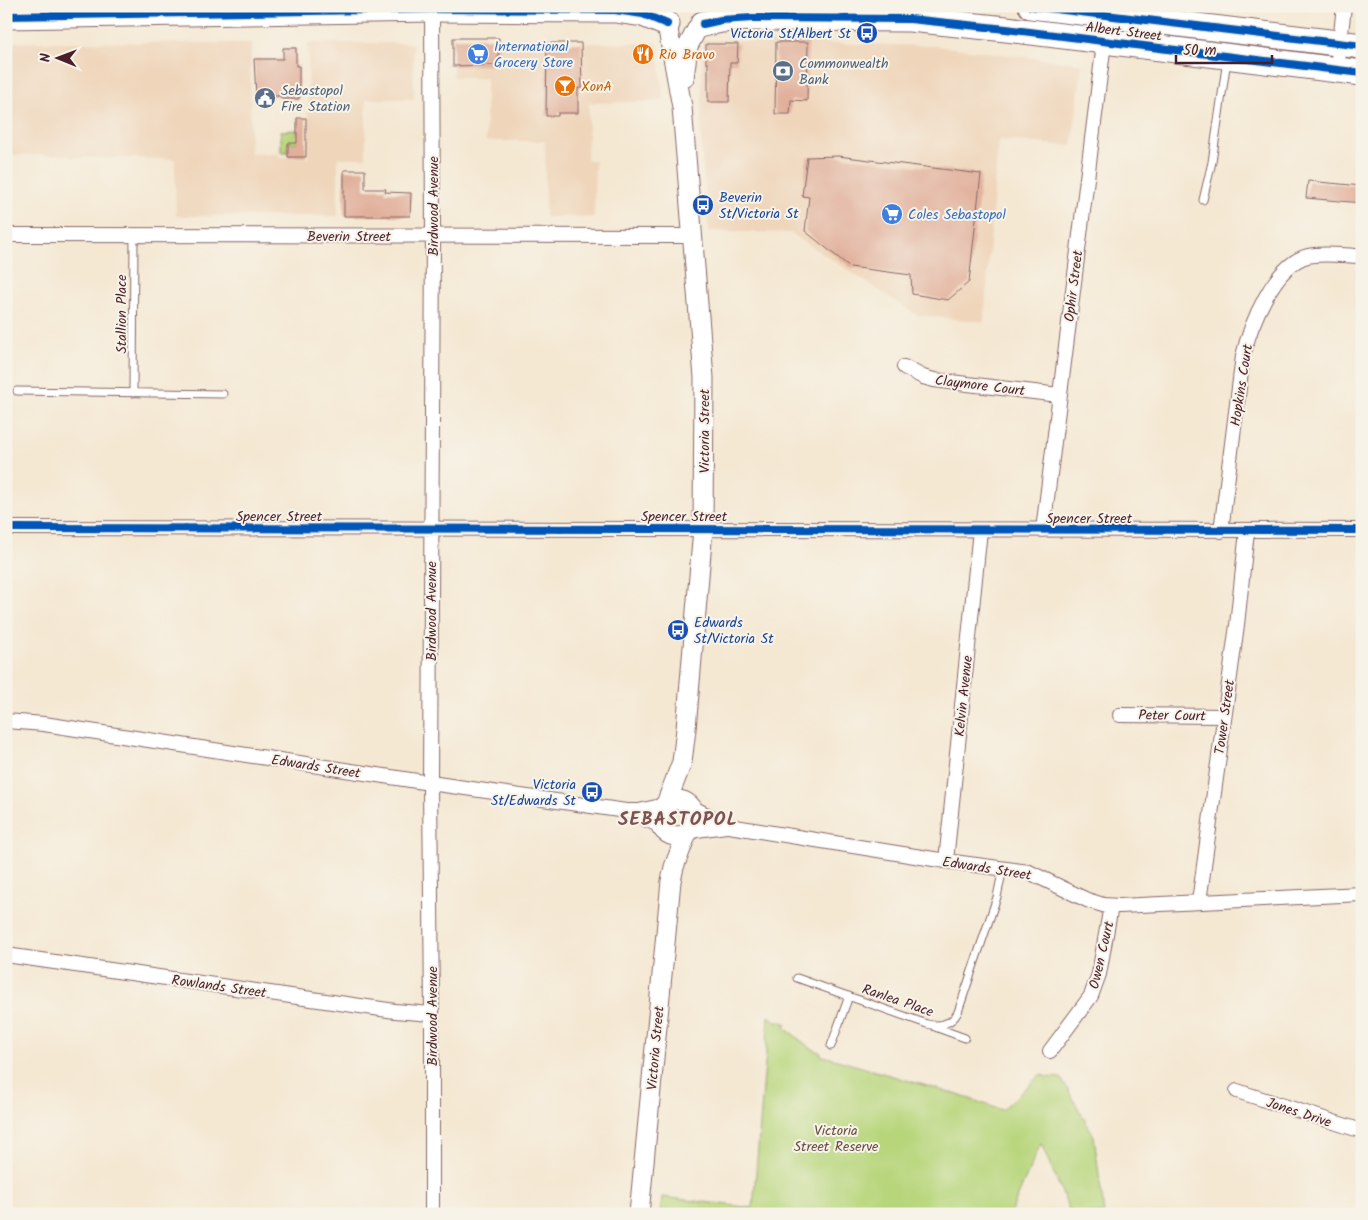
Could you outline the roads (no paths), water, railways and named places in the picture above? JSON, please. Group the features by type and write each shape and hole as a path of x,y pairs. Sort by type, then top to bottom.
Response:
{"highway":[{"name":"Albert Street","path":"1031,6 1351,45"},
{"path":"6,16 432,9 625,10 662,15"},
{"name":"Albert Street","path":"662,15 672,28 686,31 704,19 910,19 1362,73"}],"street":[{"path":"1337,70 1351,45 1344,6"},
{"name":"Birdwood Avenue","path":"432,9 433,236 430,783 432,1214"},
{"name":"Victoria Street","path":"662,15 682,107 704,378 703,529 683,755 666,804"},
{"name":"Ophir Street","path":"1043,530 1108,15"},
{"name":"Victoria Street","path":"682,107 687,49 690,39 704,19"},
{"name":"Beverin Street","path":"6,235 692,236"},
{"name":"Hopkins Court","path":"1221,531 1243,356 1250,330 1262,305 1280,277 1291,265 1301,258 1315,255 1362,256"},
{"name":"Claymore Court","path":"904,367 923,377 934,380 1059,395"},
{"name":"Spencer Street","path":"6,528 1362,530"},
{"name":"Kelvin Avenue","path":"946,861 980,530"},
{"name":"Tower Street","path":"1199,902 1237,625 1247,531"},
{"name":"Peter Court","path":"1120,715 1224,716"},
{"name":"Edwards Street","path":"6,721 44,724 626,811 639,811 666,804"},
{"name":"Victoria Street","path":"683,755 690,806"},
{"path":"674,800 680,800 694,811 695,820 688,832 680,836 674,836 668,834 662,827 659,816 666,804 674,800"},
{"name":"Edwards Street","path":"690,806 714,820 729,826 946,861 1029,872 1087,900 1112,906 1362,894"},
{"name":"Edwards Street","path":"626,811 662,827"},
{"name":"Edwards Street","path":"688,832 729,826"},
{"name":"Victoria Street","path":"662,827 669,858 671,881"},
{"name":"Victoria Street","path":"639,1214 671,881 674,867 688,832"},
{"name":"Owen Court","path":"1050,1051 1091,996 1101,964 1112,906"},
{"name":"Rowlands Street","path":"6,955 395,1012 432,1014"},
{"name":"Jones Drive","path":"1237,1091 1362,1131"}],"lane":[{"path":"1203,200 1212,162 1228,56"},
{"name":"Stallion Place","path":"133,393 134,235"},
{"path":"17,391 223,394"},
{"name":"Ranlea Place","path":"797,978 927,1024 941,1025 957,1015 997,897 1003,868"},
{"path":"831,1046 849,996"},
{"path":"927,1024 965,1038"}],"place":[{"name":"Victoria St/Albert St","path":"867,33"},
{"name":"International Grocery Store","path":"478,54"},
{"name":"Rio Bravo","path":"643,54"},
{"name":"Commonwealth Bank","path":"783,71"},
{"name":"XonA","path":"565,86"},
{"name":"Sebastopol Fire Station","path":"265,98"},
{"name":"Beverin St/Victoria St","path":"703,205"},
{"name":"Coles Sebastopol","path":"892,214"},
{"name":"Edwards St/Victoria St","path":"678,630"},
{"name":"Victoria St/Edwards St","path":"592,792"}],"district":[{"name":"SEBASTOPOL","path":"678,818"}],"park label":[{"name":"Victoria Street Reserve","path":"836,1138"}]}
